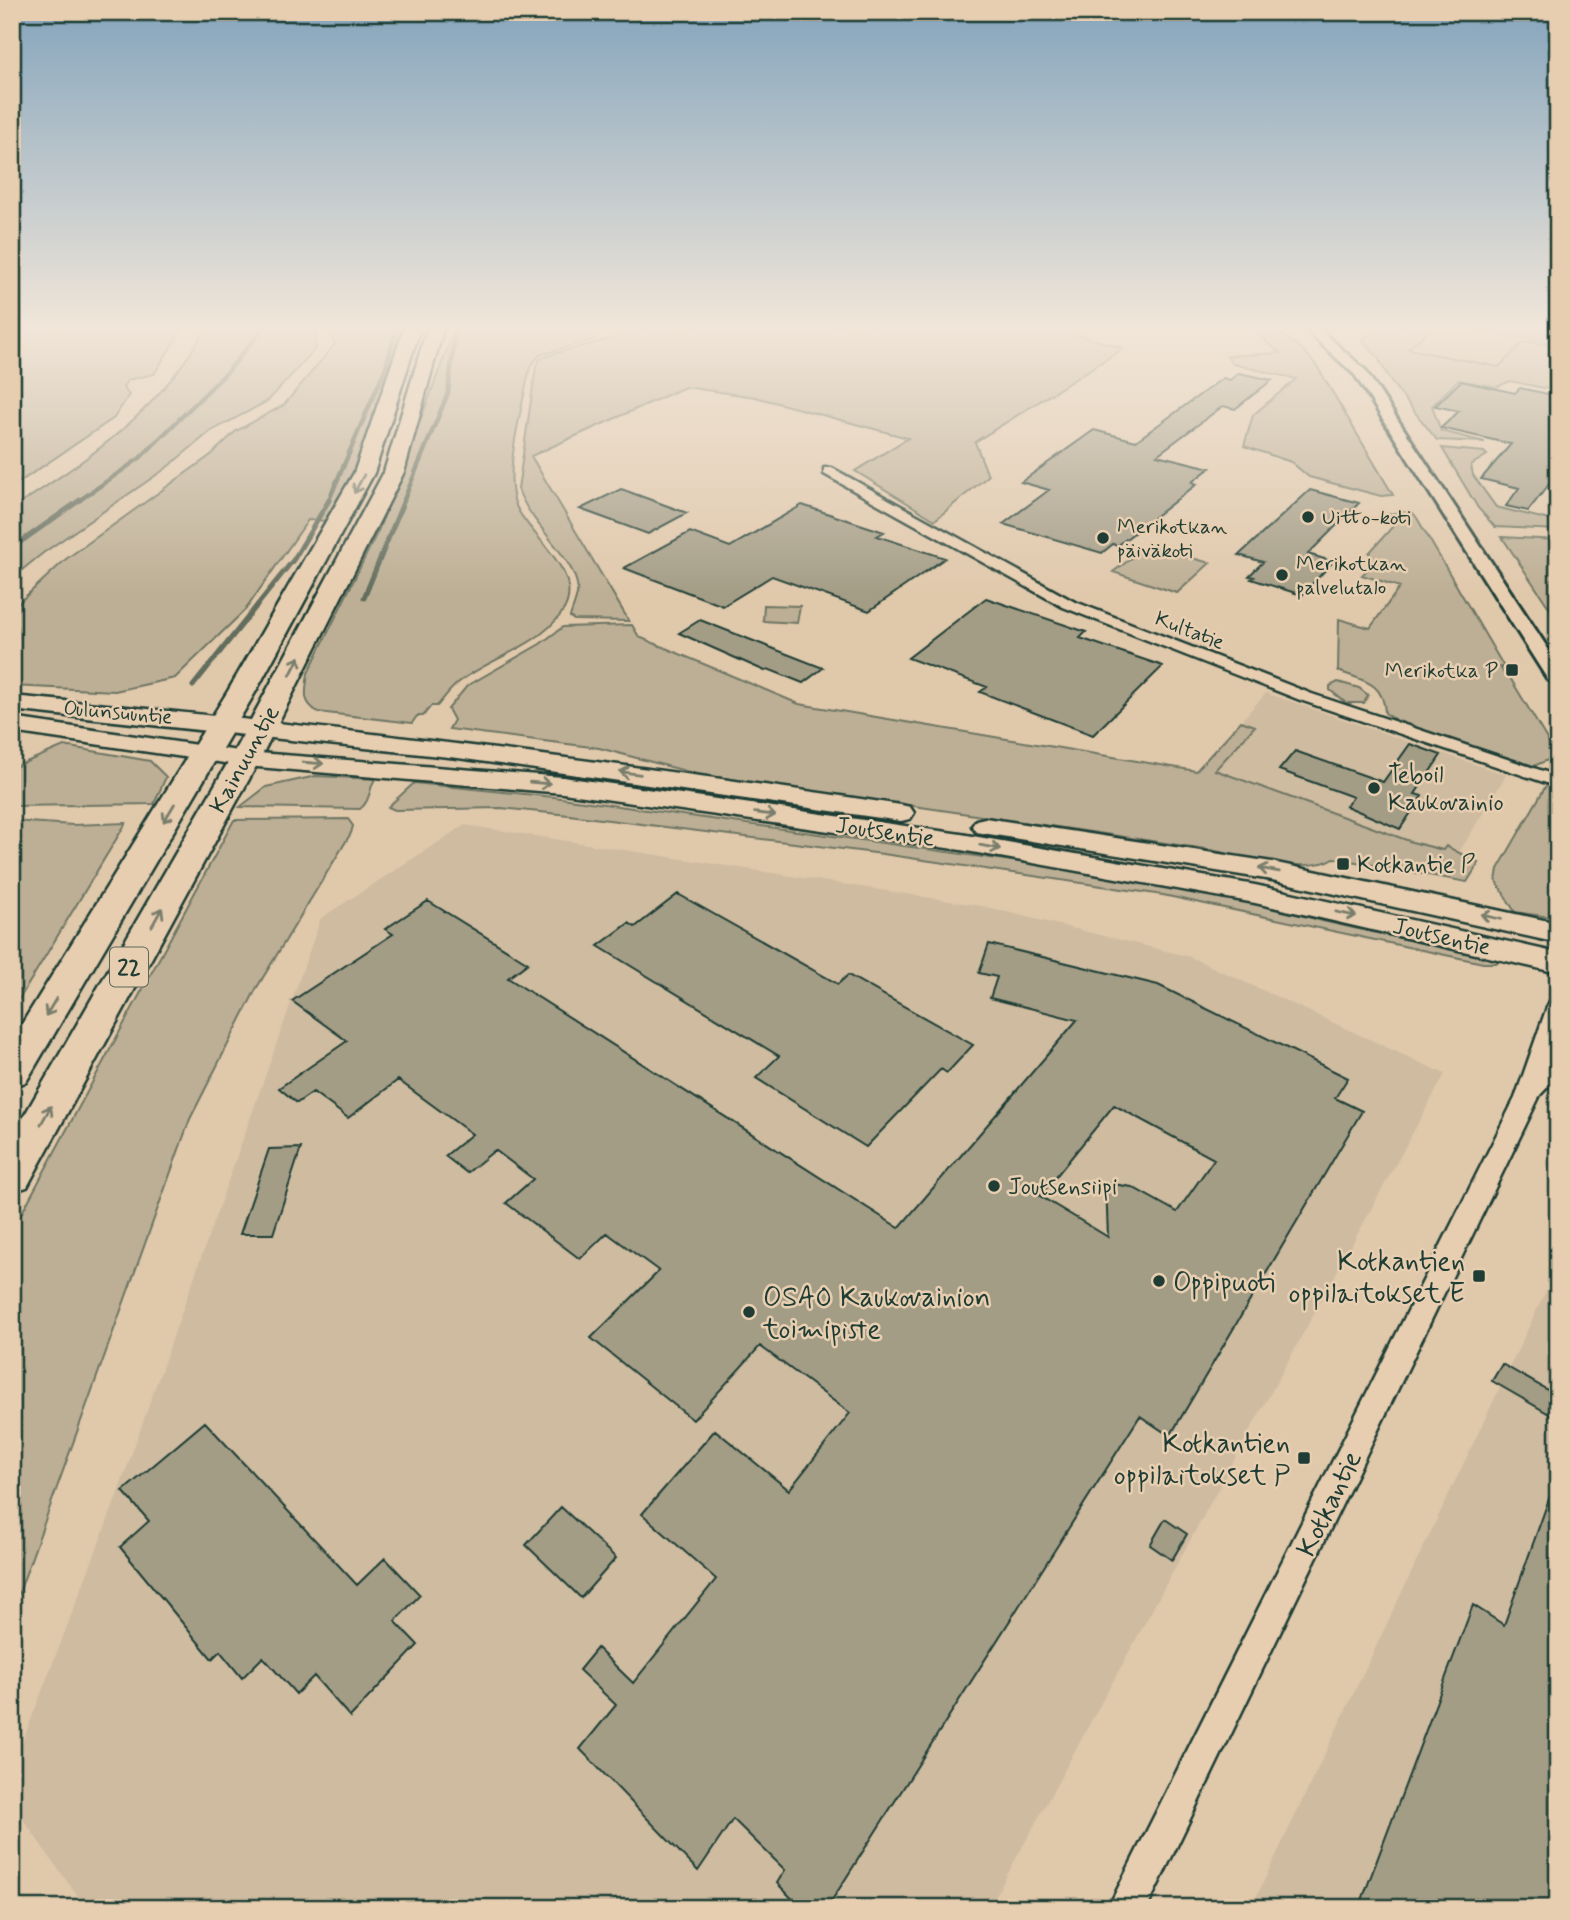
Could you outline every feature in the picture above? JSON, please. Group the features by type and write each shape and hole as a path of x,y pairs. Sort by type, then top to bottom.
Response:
{"highway":[{"name":"Kainuuntie","path":"12,1072 223,722 364,473 383,416"},
{"name":"Kainuuntie","path":"12,1175 263,726 394,472 410,416"}],"main road":[{"name":"Oulunsuuntie","path":"12,703 223,722"},
{"name":"Joutsentie","path":"223,722 698,782 1245,866 1381,892 1558,933"},
{"name":"Oulunsuuntie","path":"12,725 204,754"},
{"name":"Joutsentie","path":"204,754 245,760 563,785 961,842 1255,894 1558,962"}],"street":[{"path":"1387,416 1558,680"},
{"name":"Kultatie","path":"828,471 1068,604 1306,697 1558,782"},
{"name":"Kotkantie","path":"1126,1908 1527,1098 1558,1007"},
{"name":"Kotkantie","path":"1527,1098 1558,1060"}],"shaded area":[{"path":"12,416 116,416 114,418 12,487"},
{"path":"137,416 240,416 211,431 165,469 43,553 12,578 12,509 70,470"},
{"path":"264,416 378,416 367,448 329,521 308,520 246,609 175,678 115,691 12,686 12,609 66,559 211,455 236,431"},
{"path":"422,416 520,416 512,458 513,494 524,520 563,572 568,586 568,600 551,626 526,644 456,684 437,706 431,706 423,716 417,716 412,723 318,712 307,700 308,673 379,529"},
{"path":"529,416 621,416 531,456 629,621 574,620 570,617 577,588 573,572 531,514 518,489"},
{"path":"824,416 1017,416 975,442 988,476 935,520 855,471 908,438"},
{"path":"1253,416 1346,416 1393,495 1381,496 1309,477 1291,462 1244,446"},
{"path":"1418,416 1435,416 1441,431 1485,442 1437,440"},
{"path":"1442,448 1484,452 1487,455 1471,465 1473,475 1496,507 1558,522 1558,530 1495,527 1478,508"},
{"path":"1413,513 1417,518 1504,667 1500,667 1505,675 1509,676 1557,756 1534,766 1399,722 1385,713 1384,703 1377,689 1338,671 1339,619 1370,628 1400,587 1362,575 1373,564 1369,553 1394,525 1380,521 1384,515"},
{"path":"1502,537 1558,540 1558,621"},
{"path":"1148,546 1210,563 1177,593 1113,572"},
{"path":"764,605 800,606 797,623 763,621"},
{"path":"632,625 639,637 799,704 1196,771 1241,721 1255,726 1215,770 1412,842 1443,850 1446,846 1479,863 1467,882 1334,858 1322,863 1290,865 1206,849 697,774 599,748 449,729 454,720 448,709 467,686 540,644 563,627"},
{"path":"1338,682 1359,688 1368,695 1364,703 1346,703 1330,690 1330,686"},
{"path":"1266,693 1506,775 1460,851 1447,846 1444,850 1413,842 1215,770 1254,726 1241,721"},
{"path":"64,746 150,761 166,777 154,804 12,806 12,768"},
{"path":"316,776 375,779 366,803 360,809 240,807 266,787"},
{"path":"414,783 554,797 1048,866 1250,900 1322,921 1500,960 1496,963 1483,963 1163,895 883,854 501,808 395,810 388,807"},
{"path":"1547,784 1558,788 1558,918 1515,912 1496,881 1498,869"},
{"path":"348,819 353,826 351,833 256,989 190,1119 12,1612 12,1231 234,820"},
{"path":"12,821 73,825 126,823 12,1011"},
{"name":"OSAO Kaukovainion toimipiste","path":"465,825 982,906 1190,957 1445,1074 989,1908 86,1908 12,1804 12,1769 113,1507 321,918"},
{"path":"1558,1266 1558,1908 1251,1908"}],"building":[{"path":"1171,416 1210,416 1157,455 1210,468 1192,482 1197,484 1117,546 1113,544 1102,553 1003,524 1049,490 1021,482 1094,430 1136,441"},
{"path":"1454,416 1558,416 1558,473 1528,511 1506,506 1519,488 1481,479 1511,444 1441,428"},
{"path":"621,489 687,513 648,534 580,509"},
{"path":"1310,490 1359,503 1308,554 1328,560 1326,563 1331,564 1302,595 1251,579 1254,577 1249,576 1263,562 1239,555"},
{"path":"802,505 884,532 877,536 945,558 869,611 772,576 723,606 624,568 690,532 730,547"},
{"path":"986,598 1086,632 1080,638 1163,666 1093,735 980,692 987,687 908,658"},
{"path":"700,620 823,668 803,683 768,669 765,671 679,633"},
{"name":"Teboil Kaukovainio","path":"1410,744 1441,755 1415,794 1422,796 1400,829 1346,806 1353,797 1279,770 1295,751 1383,782"},
{"path":"678,894 838,984 848,975 973,1045 947,1073 941,1069 866,1147 756,1078 779,1056 598,946 629,923 635,927"},
{"name":"OSAO Kaukovainion toimipiste","path":"428,901 528,963 508,978 899,1228 1077,1020 990,998 997,977 979,973 989,944 1158,985 1348,1078 1335,1098 1362,1111 1170,1436 1140,1416 827,1908 801,1908 777,1883 785,1870 733,1819 698,1871 580,1749 616,1705 579,1670 597,1648 633,1683 716,1579 642,1514 715,1430 789,1490 850,1413 760,1346 693,1420 591,1338 659,1271 607,1233 580,1259 506,1203 533,1179 495,1150 467,1173 445,1156 472,1134 398,1080 348,1118 313,1092 297,1103 279,1088 347,1041 292,1001 393,934 385,929","holes":["1114,1105 1214,1159 1177,1212 1132,1187 1106,1183 1108,1237 1040,1196"]},
{"path":"301,1148 273,1234 240,1234 269,1149"},
{"path":"1502,1364 1558,1396 1558,1419 1492,1381"},
{"path":"205,1422 357,1585 385,1558 420,1595 395,1621 418,1645 350,1717 314,1676 296,1694 263,1657 242,1678 220,1651 212,1659 120,1547 149,1521 123,1491"},
{"path":"1555,1482 1558,1482 1558,1908 1359,1908 1473,1605 1504,1625"},
{"path":"561,1507 616,1558 581,1598 526,1545"},
{"path":"1165,1519 1187,1534 1172,1560 1150,1545"}],"waterway":[{"path":"77,502 140,458 183,416"},
{"path":"328,501 365,416"},
{"path":"403,502 439,416"},
{"path":"12,548 80,500"},
{"path":"364,598 404,500"},
{"path":"193,686 294,559 328,501"}],"place":[{"name":"Uitto-koti","path":"1308,517"},
{"name":"Merikotkan päiväkoti","path":"1103,538"},
{"name":"Merikotkan palvelutalo","path":"1282,575"},
{"name":"Merikotka P","path":"1512,670"},
{"name":"Teboil Kaukovainio","path":"1374,788"},
{"name":"Kotkantie P","path":"1343,864"},
{"name":"Joutsensiipi","path":"994,1186"},
{"name":"Kotkantien oppilaitokset E","path":"1479,1276"},
{"name":"Oppipuoti","path":"1159,1281"},
{"name":"OSAO Kaukovainion toimipiste","path":"749,1312"},
{"name":"Kotkantien oppilaitokset P","path":"1304,1458"}]}
